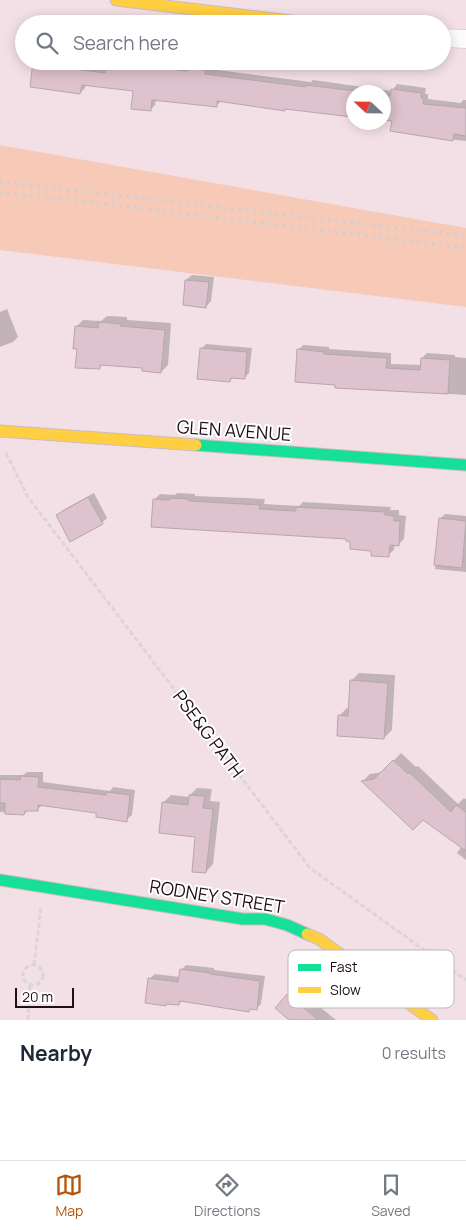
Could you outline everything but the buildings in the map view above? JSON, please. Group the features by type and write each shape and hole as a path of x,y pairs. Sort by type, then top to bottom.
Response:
{"street":[{"path":"116,0 184,4 257,15"},
{"path":"451,38 466,39"},
{"name":"GLEN AVENUE","path":"0,431 466,465"},
{"name":"RODNEY STREET","path":"0,880 243,919 265,919 287,925 319,939 334,950"},
{"name":"RODNEY STREET","path":"415,1008 432,1020"}],"path":[{"name":"PSE&G PATH","path":"4,450 28,497 310,868 424,950"},
{"path":"34,965 42,904"},
{"path":"34,965 42,970 43,977 36,984 30,984 23,978 24,971 28,966 34,965"},
{"name":"PSE&G PATH","path":"454,971 466,980"},
{"path":"29,1020 30,984"}],"shaded area":[{"path":"0,145 466,228 466,307 0,250"}],"railway":[{"path":"0,182 466,236"},
{"path":"0,193 73,200 466,248"}],"traffic: fast":[{"path":"196,445 466,465"},
{"path":"0,880 243,919 265,919 287,925 307,934"}],"traffic: slow":[{"path":"116,0 241,15"},
{"path":"0,431 196,445"},
{"path":"307,934 319,939 334,950"},
{"path":"415,1008 432,1020"}]}
